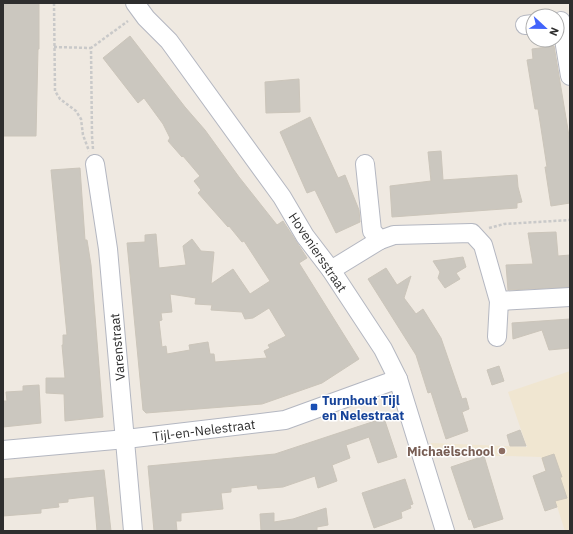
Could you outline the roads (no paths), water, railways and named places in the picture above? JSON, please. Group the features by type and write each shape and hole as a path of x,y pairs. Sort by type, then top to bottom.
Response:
{"street":[{"name":"Hoveniersstraat","path":"138,7 169,41 282,197 305,236 331,270 383,348 398,379 445,531"},
{"path":"565,36 570,76"},
{"name":"Varenstraat","path":"95,164 108,248 133,531"},
{"path":"365,164 372,231 380,240"},
{"path":"331,270 380,240 394,235 472,233 483,245 499,301 498,337"},
{"path":"499,301 570,297"},
{"name":"Tijl-en-Nelestraat","path":"3,450 126,439 285,420 398,379"}],"place":[{"name":"Turnhout Tijl en Nelestraat","path":"314,407"},
{"name":"Michaëlschool","path":"502,451"}]}
